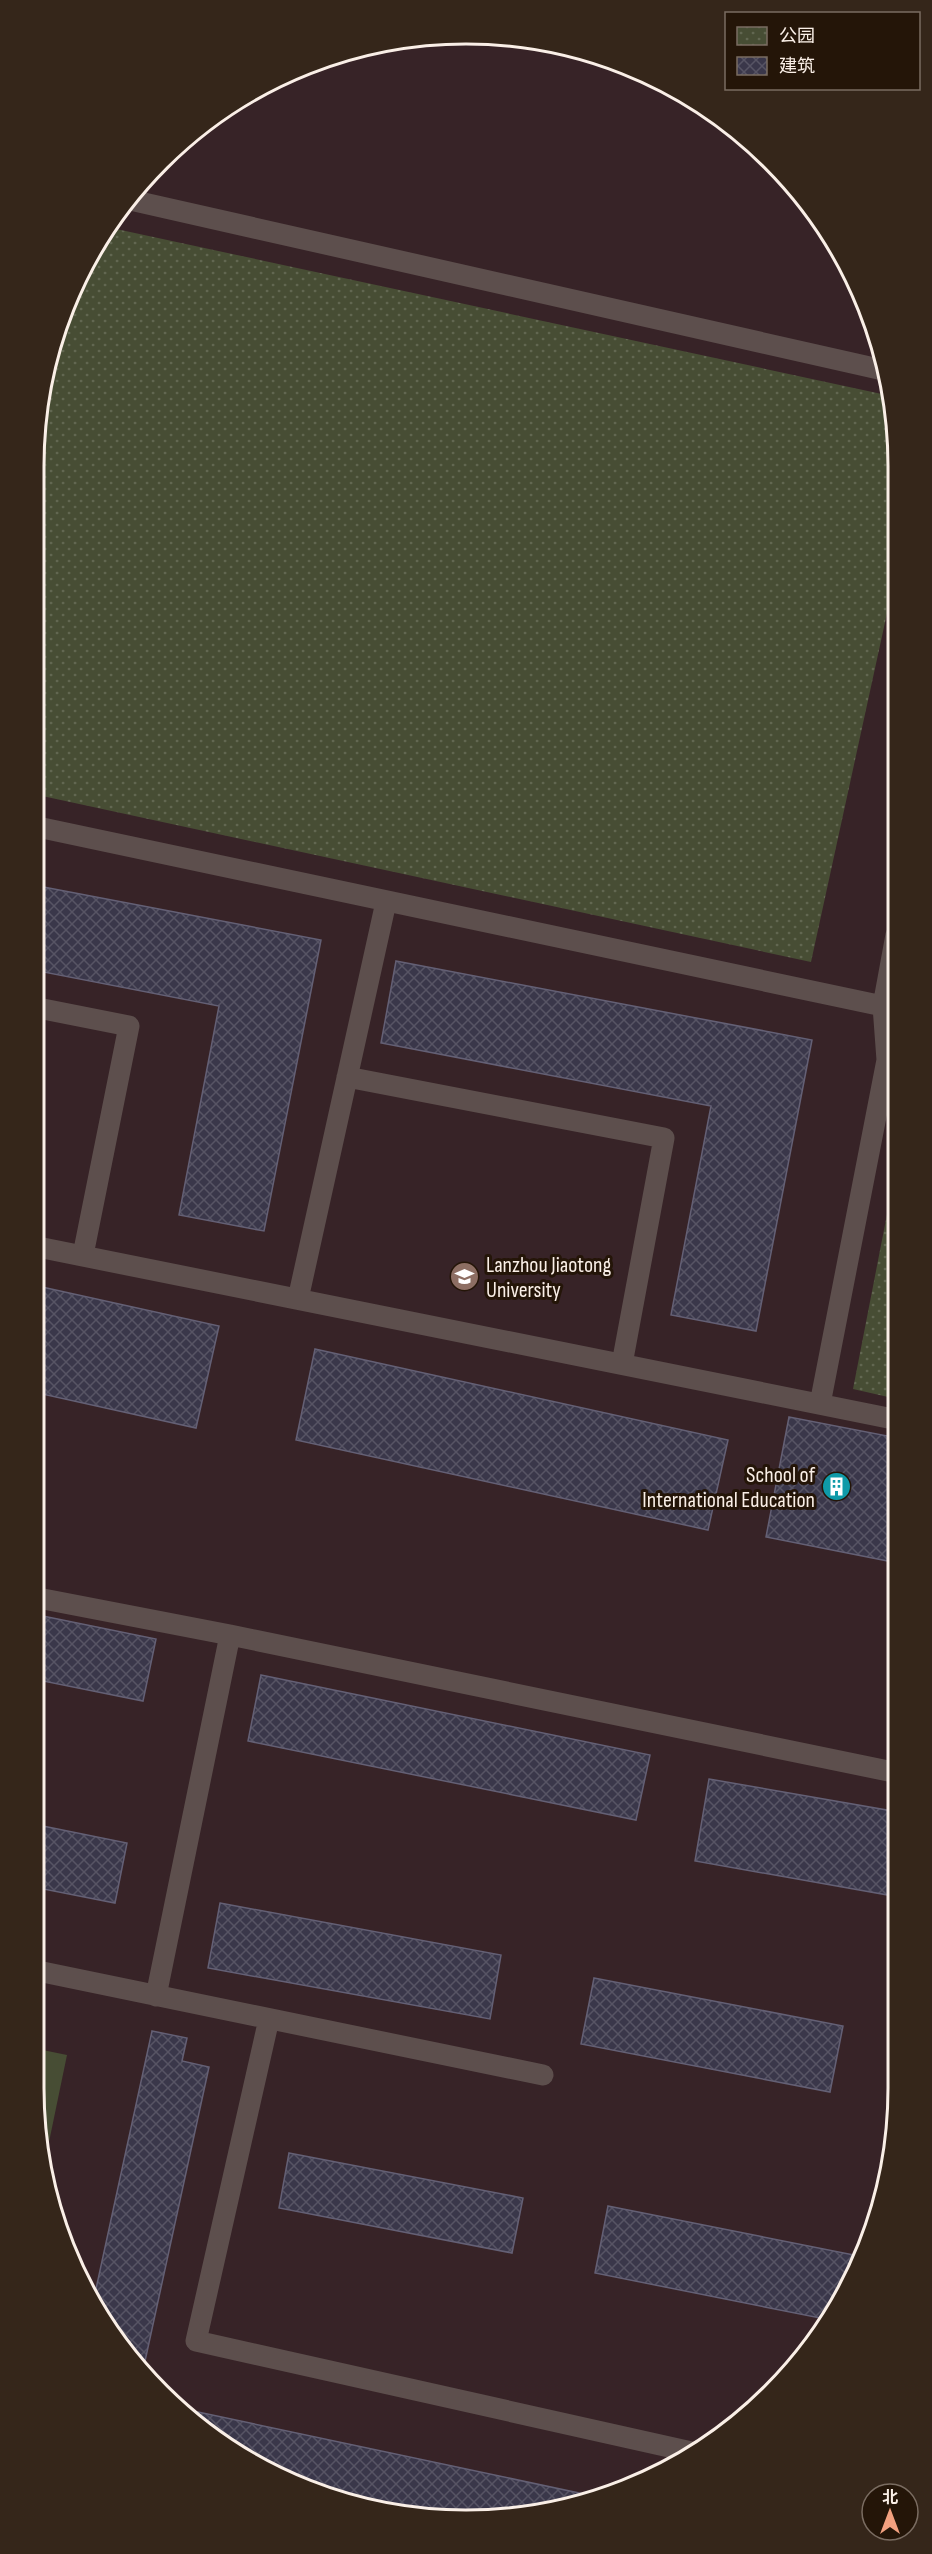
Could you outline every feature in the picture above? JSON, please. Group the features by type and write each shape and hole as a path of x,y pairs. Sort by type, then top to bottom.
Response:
{"lane":[{"path":"137,201 877,369"},
{"path":"44,828 888,1007"},
{"path":"298,1299 386,902"},
{"path":"44,1009 129,1026 83,1255"},
{"path":"820,1404 887,1060 888,1042"},
{"path":"347,1077 664,1138 622,1364"},
{"path":"44,1248 888,1418"},
{"path":"44,1599 230,1635 888,1771"},
{"path":"156,1996 230,1635"},
{"path":"44,1972 543,2076"},
{"path":"268,2019 196,2341 683,2450"}],"shaded area":[{"name":"Lanzhou Jiaotong University","path":"438,44 494,44 575,58 628,76 677,100 745,148 784,187 817,231 845,279 866,330 885,411 888,438 888,2116 874,2197 866,2224 845,2275 817,2323 784,2367 765,2387 745,2406 701,2439 653,2467 602,2488 575,2496 494,2510 438,2510 357,2496 304,2478 255,2454 187,2406 148,2367 131,2345 115,2323 87,2275 66,2224 47,2143 44,2116 44,438 58,357 66,330 87,279 115,231 131,209 148,187 187,148 255,100 279,87 330,66 411,47"}],"green space":[{"path":"116,229 882,394 888,438 888,609 811,962 44,796 44,438 47,411 66,330 87,279"},
{"path":"888,1209 888,1397 853,1389"},
{"path":"44,2050 67,2055 48,2148 44,2116"}],"building":[{"path":"44,887 321,940 264,1231 179,1215 219,1006 44,972"},
{"path":"396,961 812,1040 756,1331 671,1315 711,1106 381,1043"},
{"path":"44,1287 219,1326 196,1428 44,1394"},
{"path":"315,1349 728,1440 708,1530 296,1440"},
{"name":"School of International Education","path":"789,1417 888,1436 888,1561 766,1537"},
{"path":"44,1616 156,1639 143,1701 44,1681"},
{"path":"261,1675 650,1755 636,1820 248,1741"},
{"path":"709,1779 888,1810 888,1895 695,1861"},
{"path":"44,1826 127,1843 115,1903 44,1889"},
{"path":"220,1903 501,1955 490,2019 208,1968"},
{"path":"594,1978 843,2026 830,2092 581,2044"},
{"path":"152,2031 187,2038 182,2061 209,2067 145,2363 115,2323 96,2291"},
{"path":"289,2153 523,2198 512,2253 279,2208"},
{"path":"608,2206 854,2255 820,2318 595,2273"},
{"path":"198,2412 583,2494 521,2507 494,2510 438,2510 384,2502 330,2488 279,2467 231,2439 198,2414"}],"place":[{"name":"Lanzhou Jiaotong University","path":"465,1277"},
{"name":"School of International Education","path":"836,1487"}]}
